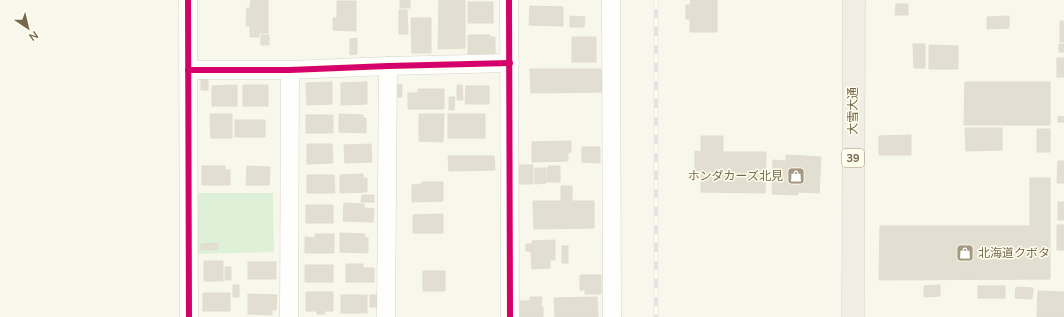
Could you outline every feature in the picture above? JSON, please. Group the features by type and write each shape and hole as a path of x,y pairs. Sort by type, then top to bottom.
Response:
{"highway":[{"name":"大雪大通","path":"853,317 854,0"}],"street":[{"path":"188,0 188,317"},
{"path":"509,0 510,317"},
{"path":"611,0 612,317"},
{"path":"188,70 290,70 510,63"},
{"path":"386,317 388,66"},
{"path":"289,317 290,70"}],"green space":[{"path":"198,193 273,193 274,252 197,254"}],"building":[{"path":"251,0 268,0 268,33 259,33 259,37 250,37 250,26 246,26 247,8 250,8"},
{"path":"400,0 410,0 410,8 400,8"},
{"path":"439,0 465,0 465,48 438,49"},
{"path":"691,0 717,0 717,32 690,32 690,19 686,19 686,5 690,5"},
{"path":"337,1 356,1 356,31 333,30 333,18 337,18"},
{"path":"468,2 493,2 493,23 468,23"},
{"path":"896,4 908,4 908,15 895,15"},
{"path":"530,6 563,7 563,26 529,25"},
{"path":"399,10 407,10 408,34 399,34"},
{"path":"570,16 585,17 584,27 570,27"},
{"path":"1009,16 1009,28 987,29 987,17"},
{"path":"411,18 431,18 431,53 412,53"},
{"path":"1060,21 1064,21 1064,42 1060,42"},
{"path":"261,35 269,35 269,45 261,45"},
{"path":"468,35 490,35 490,37 495,37 495,54 468,54"},
{"path":"572,37 596,37 596,62 572,62"},
{"path":"357,38 357,54 350,55 350,39"},
{"path":"913,44 925,44 925,68 914,68"},
{"path":"1059,44 1064,44 1064,52 1059,52"},
{"path":"929,45 958,46 958,69 929,69"},
{"path":"1057,58 1064,58 1064,77 1057,77"},
{"path":"530,69 601,69 602,92 531,93"},
{"path":"201,78 208,78 208,90 201,90"},
{"path":"332,82 332,104 307,105 306,83"},
{"path":"367,82 367,104 341,105 341,83"},
{"path":"965,82 1050,82 1050,125 964,125"},
{"path":"402,84 402,97 397,97 396,85"},
{"path":"237,85 237,106 212,106 212,86"},
{"path":"243,85 268,85 268,106 243,106"},
{"path":"457,85 462,85 463,100 457,100"},
{"path":"466,86 489,86 489,104 465,104"},
{"path":"418,89 444,89 444,109 408,109 408,93 418,93"},
{"path":"449,97 455,97 454,110 449,110"},
{"path":"210,114 232,114 232,138 211,138"},
{"path":"339,114 363,115 363,118 366,118 366,133 339,132"},
{"path":"419,114 444,114 443,142 419,141"},
{"path":"448,114 485,114 485,138 448,138"},
{"path":"306,115 333,115 333,133 306,133"},
{"path":"1058,116 1064,117 1064,122 1058,122"},
{"path":"235,120 265,120 265,137 235,137"},
{"path":"965,128 1002,128 1002,150 966,151"},
{"path":"1037,129 1050,129 1050,152 1037,152"},
{"path":"911,135 911,155 879,155 879,136"},
{"path":"701,136 723,136 723,152 766,152 765,193 701,192 701,171 695,171 695,151 701,152"},
{"path":"571,141 571,152 568,153 568,161 532,162 532,142"},
{"path":"307,144 332,144 333,163 307,164"},
{"path":"371,144 372,162 345,163 344,145"},
{"path":"582,147 600,147 600,163 582,162"},
{"name":"ホンダカーズ北見","path":"786,155 821,157 819,193 798,192 798,195 772,194 773,160 786,161"},
{"path":"448,156 494,156 495,170 449,171"},
{"path":"1058,161 1064,161 1064,183 1057,183"},
{"path":"518,165 533,165 533,184 519,184"},
{"path":"202,166 225,166 225,170 230,170 230,185 202,185"},
{"path":"247,166 270,167 269,185 246,185"},
{"path":"548,166 560,166 560,182 547,182"},
{"path":"535,168 546,168 546,183 535,184"},
{"path":"363,174 363,178 367,178 367,192 340,193 340,175"},
{"path":"307,175 334,175 335,193 307,193"},
{"name":"北海道クボタ","path":"1030,178 1050,178 1050,279 879,280 880,226 1030,226"},
{"path":"422,182 443,182 443,201 412,202 412,185 422,184"},
{"path":"561,186 572,186 572,201 594,201 594,228 534,229 533,201 561,201"},
{"path":"362,195 374,195 374,202 361,202"},
{"path":"1058,202 1064,202 1064,220 1058,220"},
{"path":"344,203 364,204 364,208 374,209 373,222 343,221"},
{"path":"306,205 333,205 333,223 306,223"},
{"path":"443,214 443,233 413,233 413,215"},
{"path":"1057,225 1064,225 1064,250 1057,250"},
{"path":"340,233 365,234 365,238 368,238 368,253 340,252"},
{"path":"315,234 334,234 334,253 305,253 305,237 315,238"},
{"path":"555,240 555,260 550,260 550,268 532,269 531,251 526,251 526,244 532,244 532,241"},
{"path":"218,243 218,249 201,250 201,244"},
{"path":"562,246 568,246 568,263 562,263"},
{"path":"204,261 223,261 223,281 204,281"},
{"path":"248,262 276,262 276,279 248,279"},
{"path":"346,264 363,264 363,268 374,268 374,282 346,282"},
{"path":"305,265 333,265 333,282 305,282"},
{"path":"225,267 231,267 231,280 225,280"},
{"path":"423,271 445,271 445,291 423,291"},
{"path":"580,275 601,275 601,294 585,294 585,290 580,290"},
{"path":"233,285 239,285 239,297 233,297"},
{"path":"940,285 940,296 924,297 924,286"},
{"path":"978,286 1005,286 1005,298 978,298"},
{"path":"1016,287 1033,288 1032,299 1015,298"},
{"path":"1038,291 1064,292 1064,317 1037,317"},
{"path":"306,292 333,292 333,311 324,311 325,314 317,314 317,311 306,311"},
{"path":"203,293 230,293 230,311 203,311"},
{"path":"248,294 277,295 276,310 272,310 272,315 248,314"},
{"path":"341,295 367,295 367,313 341,313"},
{"path":"370,295 377,295 377,307 370,307"},
{"path":"530,297 542,297 541,307 543,307 543,317 520,317 520,301 530,301"},
{"path":"597,297 598,317 555,317 554,298"}],"railway":[{"path":"656,0 656,317"}],"cycle path":[{"path":"188,0 189,317"},
{"path":"509,0 510,317"},
{"path":"188,70 290,70 510,63"}],"place":[{"name":"ホンダカーズ北見","path":"796,176"},
{"name":"北海道クボタ","path":"965,253"}]}
